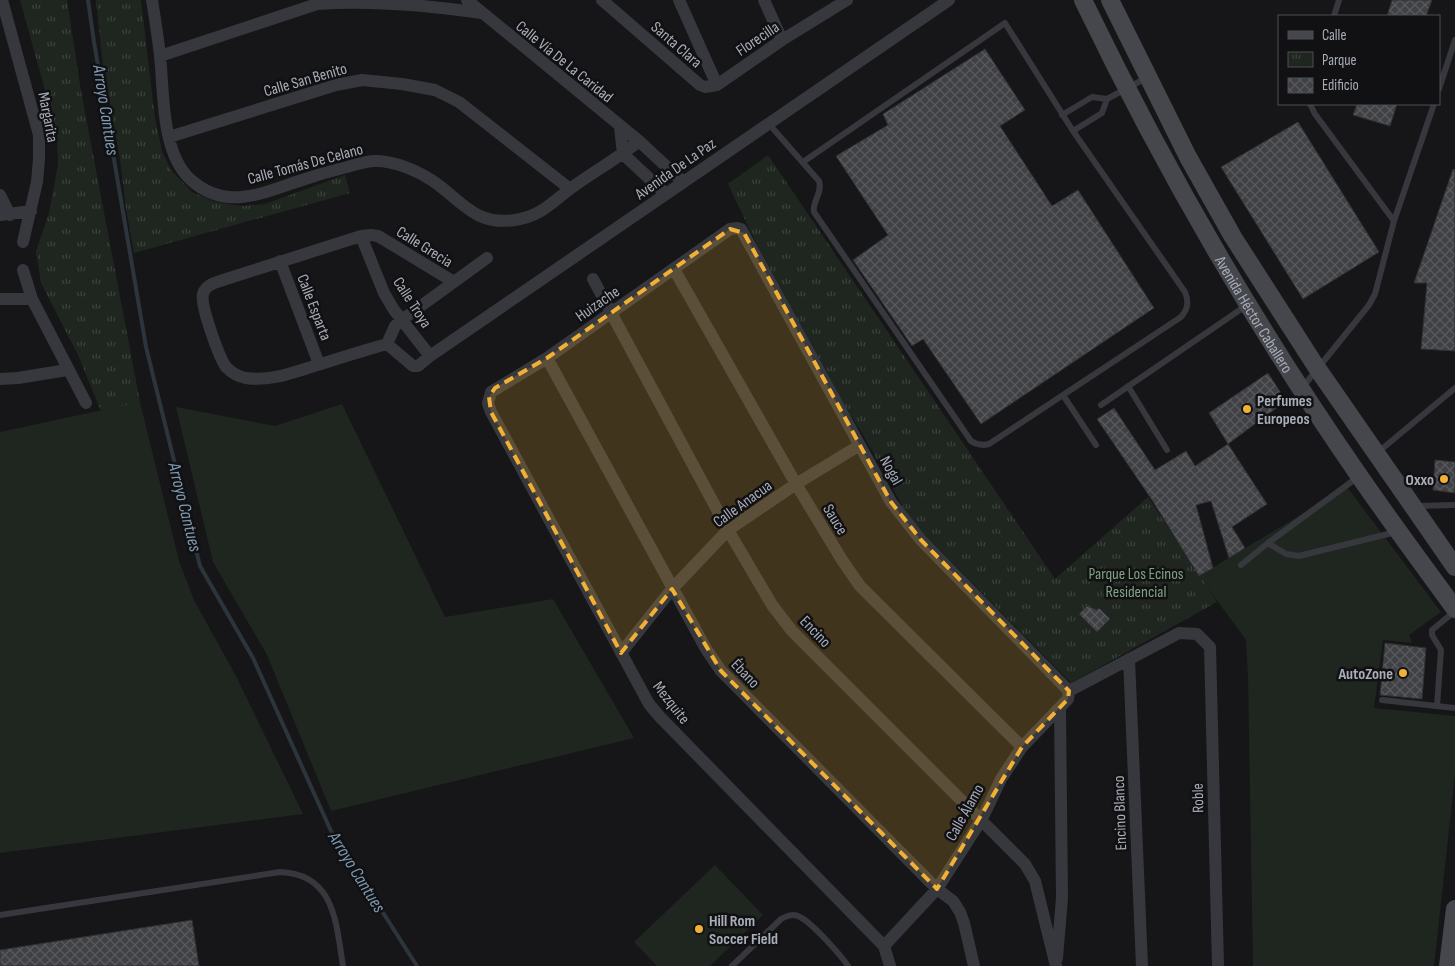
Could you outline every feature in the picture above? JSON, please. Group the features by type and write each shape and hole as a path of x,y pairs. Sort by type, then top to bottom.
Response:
{"main road":[{"name":"Avenida Héctor Caballero","path":"1083,0 1126,88 1201,226 1248,304 1359,476 1455,610"},
{"name":"Avenida Héctor Caballero","path":"1110,0 1188,157 1233,236 1317,368 1453,561"},
{"path":"1448,966 1455,909"}],"street":[{"name":"Margarita","path":"2,0 39,135 37,182 23,242"},
{"name":"Calle Tomás De Celano","path":"152,0 169,137 178,164 200,188 213,194 236,197 255,196 341,168 364,162 378,161 391,163 416,172 433,181 457,202 476,214 488,219 501,221 532,216 545,210 570,189 623,154 639,141"},
{"name":"Calle Vía De La Caridad","path":"467,0 639,141 683,182"},
{"name":"Santa Clara","path":"602,0 700,85 714,86"},
{"path":"679,0 714,86"},
{"path":"764,0 782,40"},
{"name":"Florecilla","path":"714,86 782,40 847,0"},
{"name":"Avenida De La Paz","path":"426,360 768,124 931,5 949,0"},
{"path":"160,56 317,4 344,1 379,2 481,13"},
{"name":"Calle San Benito","path":"169,137 336,85 362,80 402,84 435,90 459,102 570,189"},
{"path":"620,127 623,154 666,194"},
{"path":"0,194 5,215 31,211"},
{"name":"Huizache","path":"491,412 488,403 489,397 495,388 547,358 730,229 737,228"},
{"name":"Nogal","path":"737,228 744,233 891,502 921,540 1069,691"},
{"name":"Calle Troya","path":"361,236 384,293 394,310 403,320 426,360"},
{"name":"Calle Grecia","path":"361,236 378,236 454,282 395,326 387,344 267,379 244,378 226,367 204,308 202,295 205,289 211,284 361,236"},
{"path":"454,282 487,258"},
{"name":"Calle Esparta","path":"280,261 319,364"},
{"name":"Sauce","path":"674,269 796,484 860,586 1022,747"},
{"path":"23,270 32,298 67,370 86,403"},
{"name":"Encino","path":"593,279 728,530 772,605 792,631 1026,864 1032,872 1035,881 1056,966"},
{"path":"0,299 32,298"},
{"path":"387,344 413,366 418,366 426,360"},
{"name":"Ébano","path":"547,358 706,649 722,671 937,889 953,901 964,923 974,966"},
{"path":"0,379 67,370"},
{"path":"0,386 18,378"},
{"name":"Mezquite","path":"491,412 649,704 884,946 890,966"},
{"name":"Calle Anacua","path":"621,653 672,589 728,530 796,484 860,445"},
{"name":"Roble","path":"1129,660 1179,633 1197,634 1210,647 1218,966"},
{"path":"1069,691 1129,660"},
{"name":"Encino Blanco","path":"1129,660 1142,966"},
{"name":"Calle Álamo","path":"884,946 937,889 982,819 1001,779 1022,747 1068,699 1069,691"},
{"path":"1056,966 1062,898 1060,708"}],"lane":[{"path":"1334,15 1339,0"},
{"path":"768,124 821,185 814,206 814,212 971,441 981,445 989,444 1180,317 1188,306 1188,298 1185,292 1062,115 1005,23 803,162"},
{"path":"1440,86 1455,40"},
{"path":"1062,115 1092,97 1106,99 1147,77"},
{"path":"1073,131 1102,113 1106,99"},
{"path":"1310,105 1315,114 1394,221"},
{"path":"1302,389 1369,305 1375,294 1394,221 1434,105"},
{"path":"1101,405 1248,304"},
{"path":"1128,386 1167,450"},
{"path":"1376,454 1455,388"},
{"path":"1063,394 1096,446"},
{"path":"1241,565 1268,542 1359,476"},
{"path":"1413,506 1455,505"},
{"path":"1268,542 1286,554 1299,556 1398,532"},
{"path":"1437,706 1441,650 1432,635 1432,630 1455,610"},
{"path":"1382,700 1455,708"},
{"path":"0,914 280,872 293,872 304,876 319,887 331,905 336,920 343,966"},
{"path":"732,966 787,915 799,916 811,926 848,966"}],"highlighted area":[{"path":"730,229 744,233 891,502 921,540 1069,691 1068,699 1022,747 937,889 721,671 672,589 621,653 491,412 489,397 495,388 547,358"}],"green space":[{"path":"20,0 67,0 81,91 140,402 101,411 78,355 41,283 36,251 49,213 58,165 57,133"},
{"path":"96,0 141,0 155,118 162,151 171,170 192,192 215,202 242,206 265,204 345,175 350,193 134,253 120,159 103,66"},
{"name":"Parque Los Ecinos Residencial","path":"768,155 1055,579 1148,497 1217,602 1071,683 911,521 862,433 830,383 777,287 728,184"},
{"path":"140,402 179,561 194,600 237,678 303,814 0,853 0,432"},
{"path":"342,404 445,617 553,599 634,738 331,811 267,655 213,562 176,407 275,426"},
{"path":"1347,487 1441,612 1409,635 1412,643 1383,640 1374,708 1455,716 1455,775 1434,966 1253,966 1246,640 1199,576"},
{"name":"Hill Rom Soccer Field","path":"715,865 763,915 710,966 657,966 634,942"}],"building":[{"path":"1392,0 1432,0 1426,15 1387,15"},
{"path":"985,49 1025,110 1000,126 1052,206 1078,190 1154,308 981,424 923,339 912,346 853,260 888,235 836,156 888,125 883,114"},
{"path":"1357,105 1397,105 1390,126 1353,115"},
{"path":"1298,122 1379,252 1303,299 1221,167"},
{"path":"1453,169 1455,170 1455,351 1421,349 1427,283 1414,283"},
{"path":"1268,373 1286,401 1228,444 1209,413"},
{"path":"1114,408 1155,470 1186,451 1195,466 1228,444 1267,504 1232,527 1245,548 1229,558 1211,501 1196,505 1213,568 1199,576 1152,500 1097,419"},
{"name":"Oxxo","path":"1435,460 1455,462 1455,493 1433,490"},
{"path":"1087,606 1097,610 1099,608 1110,619 1097,632 1079,614"},
{"name":"AutoZone","path":"1385,643 1426,648 1422,699 1380,695"},
{"path":"192,920 199,966 0,966 0,950"}],"waterway":[{"name":"Arroyo Cantues","path":"88,0 146,347 200,566 253,658 331,831 417,966"}],"place":[{"name":"Perfumes Europeos","path":"1247,409"},
{"name":"Oxxo","path":"1444,479"},
{"name":"AutoZone","path":"1403,673"},
{"name":"Hill Rom Soccer Field","path":"699,929"}]}
